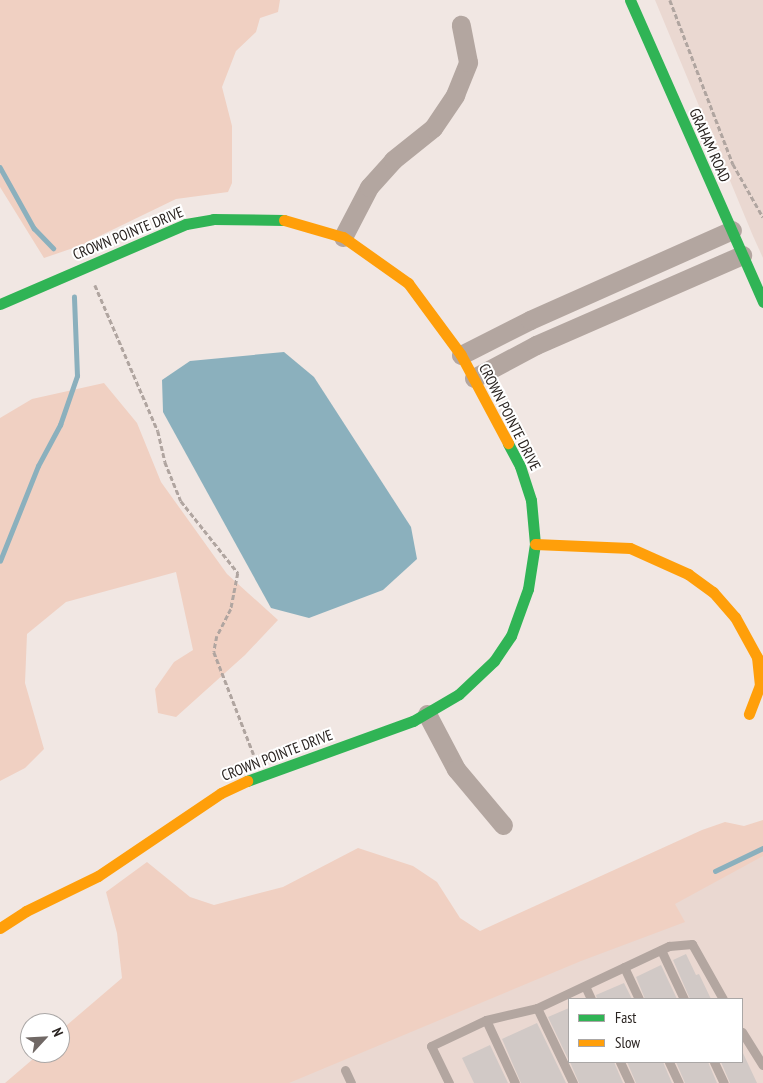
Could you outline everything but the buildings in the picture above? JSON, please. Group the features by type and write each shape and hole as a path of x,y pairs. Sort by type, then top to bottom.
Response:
{"street":[{"name":"GRAHAM ROAD","path":"630,0 763,302"},
{"path":"343,238 369,187 393,160 433,128 455,95 468,62 469,52 461,25"},
{"name":"CROWN POINTE DRIVE","path":"0,304 186,224 223,218 270,218 297,222 343,238 367,251 408,283 439,322 461,355 520,466 531,500 535,544 523,606 503,648 479,678 427,714 221,793 115,866 0,928"},
{"path":"461,355 557,308 732,230"},
{"path":"474,378 568,332 742,255"},
{"path":"642,271 652,294"},
{"path":"557,308 568,332"},
{"path":"535,544 630,548 673,566 713,592 735,617 757,657 760,685 749,714"},
{"path":"427,714 456,769 503,825"}],"lane":[{"path":"449,1083 431,1046 486,1020 537,1008 661,950 692,944 722,998"},
{"path":"661,950 684,998"},
{"path":"624,968 639,998"},
{"path":"585,986 591,998"},
{"path":"537,1008 573,1083"},
{"path":"486,1020 516,1083"},
{"path":"743,1034 763,1066"},
{"path":"620,1063 630,1083"},
{"path":"669,1063 679,1083"},
{"path":"714,1063 724,1083"},
{"path":"344,1070 351,1083"}],"path":[{"path":"670,0 732,164 763,217"},
{"path":"93,279 158,431 165,462 181,501 238,573 231,609 217,636 214,652 255,760"}],"shaded area":[{"path":"0,0 280,0 278,12 260,18 256,32 236,51 222,87 232,126 232,183 228,192 176,199 79,246 44,258 0,187"},
{"path":"655,0 763,0 763,258 753,236"},
{"path":"104,383 137,423 161,482 227,574 278,620 245,655 176,717 158,713 155,689 174,662 193,650 176,572 66,602 27,634 25,683 44,749 25,768 0,781 0,418 32,399"},
{"path":"763,820 763,856 675,904 685,922 581,961 289,1083 5,1083 28,1063 70,1063 70,1022 122,978 117,933 106,892 147,862 190,897 214,905 283,887 358,848 413,866 437,882 460,918 480,931 702,830 725,822 744,826"},
{"path":"763,830 763,1083 217,1083"}],"water":[{"path":"284,352 314,377 411,527 417,559 383,590 309,618 271,608 163,412 162,380 190,361"}],"waterway":[{"path":"0,167 34,228 53,248"},
{"path":"0,561 38,466 60,425 77,376 74,297"},
{"path":"715,871 763,848"}],"traffic: fast":[{"path":"630,0 763,302"},
{"path":"0,304 186,224 213,219 284,220"},
{"path":"247,781 413,721 459,694 494,661 511,636 528,589 535,544 531,500 520,466 508,443"}],"traffic: slow":[{"path":"284,220 343,237 408,283 461,355 508,443"},
{"path":"535,544 630,548 688,574 713,592 735,617 757,657 760,685 749,714"},
{"path":"0,928 26,911 98,876 221,793 247,781"}]}
